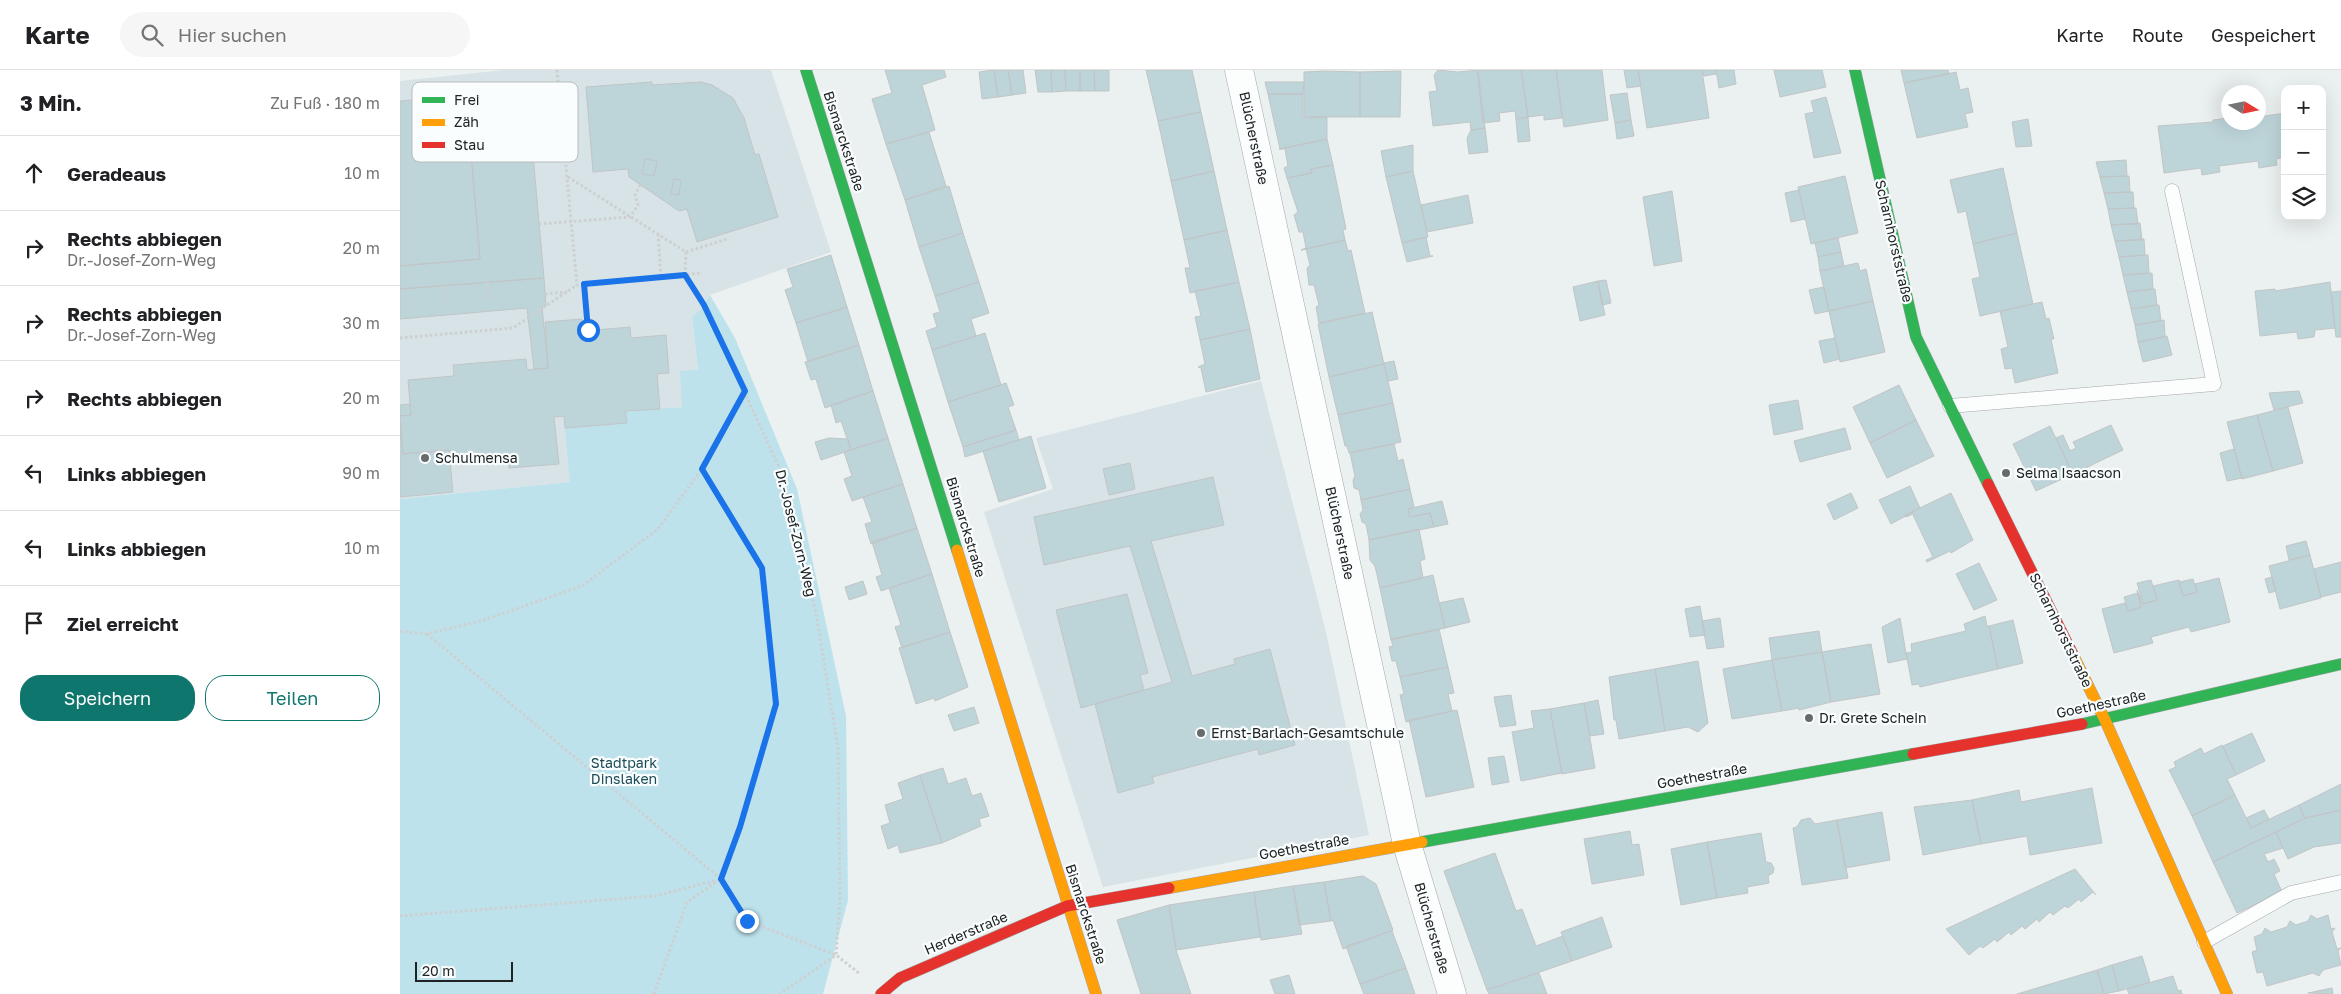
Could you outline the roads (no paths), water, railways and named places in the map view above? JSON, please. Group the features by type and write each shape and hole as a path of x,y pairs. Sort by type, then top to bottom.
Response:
{"street":[{"name":"Bismarckstraße","path":"806,70 1096,994"},
{"name":"Blücherstraße","path":"1240,70 1407,844 1452,994"},
{"name":"Scharnhorststraße","path":"1855,70 1916,336 2105,720 2227,994"},
{"name":"Goethestraße","path":"1067,906 2105,720 2341,664"},
{"name":"Herderstraße","path":"882,993 900,978 1067,906"}],"lane":[{"path":"1950,406 2214,384 2172,191"},
{"path":"2204,942 2291,893 2341,882"}],"place":[{"name":"Schulmensa","path":"425,458"},
{"name":"Selma Isaacson","path":"2006,473"},
{"name":"Dr. Grete Schein","path":"1809,718"},
{"name":"Ernst-Barlach-Gesamtschule","path":"1201,733"}],"park label":[{"name":"Stadtpark Dinslaken","path":"624,772"}]}
